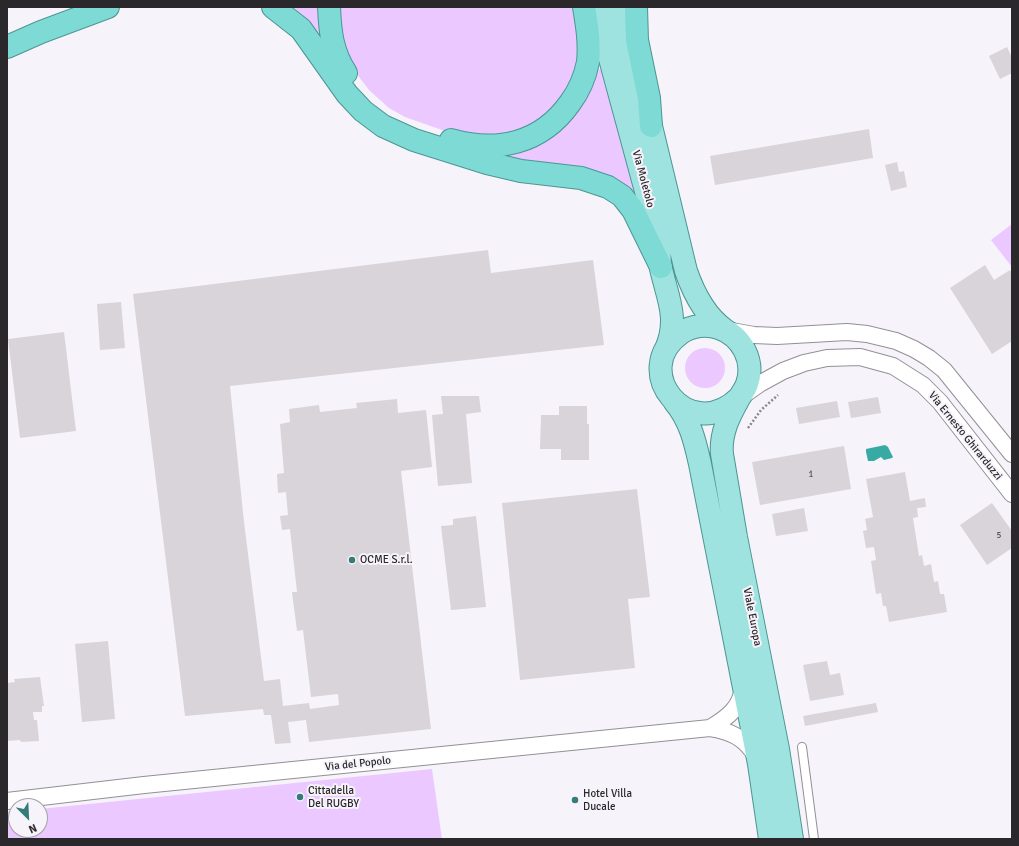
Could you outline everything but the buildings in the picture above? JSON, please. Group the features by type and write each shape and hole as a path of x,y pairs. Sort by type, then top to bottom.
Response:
{"highway":[{"path":"7,34 70,7"},
{"path":"7,47 108,7"},
{"path":"273,7 301,29 348,94 364,111 379,123 408,138 468,158 520,171 581,178 608,187 622,196 633,210 661,267"},
{"path":"329,7 331,34 336,56 353,85 369,103 388,116 415,129 457,142 486,146 509,144 530,137 549,125 567,107 580,86 587,63 589,42 584,7"},
{"path":"636,7 637,40 649,98 651,126"}],"main road":[{"name":"Via Moletolo","path":"596,7 658,234 661,267 672,316 671,335 664,353 661,367 663,382 665,388 679,406 692,412 707,414 721,411 739,398 747,386 750,371 749,364 742,344 707,314 689,280 651,126 638,97 617,7"},
{"name":"Via Moletolo","path":"664,353 672,341 690,328 697,326 712,326 725,330"},
{"name":"Viale Europa","path":"739,398 728,420 722,437 722,460 778,749 792,839"},
{"name":"Viale Europa","path":"674,400 688,422 697,450 759,764 770,839"}],"street":[{"path":"725,330 754,335 777,336 847,332 867,334 896,341 929,358 944,370 1012,454"},
{"name":"Via Ernesto Ghirarduzzi","path":"739,398 761,383 783,371 804,363 827,358 860,357 893,366 923,385 940,402 1012,494"},
{"name":"Via del Popolo","path":"710,728 731,714 739,702 742,694 743,682"},
{"name":"Via del Popolo","path":"7,801 144,785 710,728 736,735 753,751 759,764"}],"lane":[{"path":"802,747 814,839"}],"shaded area":[{"path":"293,7 321,7 321,33 318,33"},
{"path":"338,7 576,7 581,52 572,82 547,117 513,134 464,136 405,117 389,108 369,90 350,65 344,52"},
{"path":"599,69 602,71 636,196 611,178 590,169 544,164 508,158 507,156"},
{"path":"1012,224 1012,267 991,240"},
{"path":"709,348 716,351 722,357 725,368 724,376 716,385 709,388 701,388 694,385 686,376 685,364 688,357 697,349"},
{"path":"885,445 888,447 893,457 892,458 884,460 881,457 874,461 868,461 866,449"},
{"name":"Cittadella Del RUGBY","path":"432,769 442,839 7,839 8,812 8,838 48,838 48,808"}],"place":[{"name":"OCME S.r.l.","path":"352,560"},
{"name":"Cittadella Del RUGBY","path":"300,797"},
{"name":"Hotel Villa Ducale","path":"575,800"}]}
